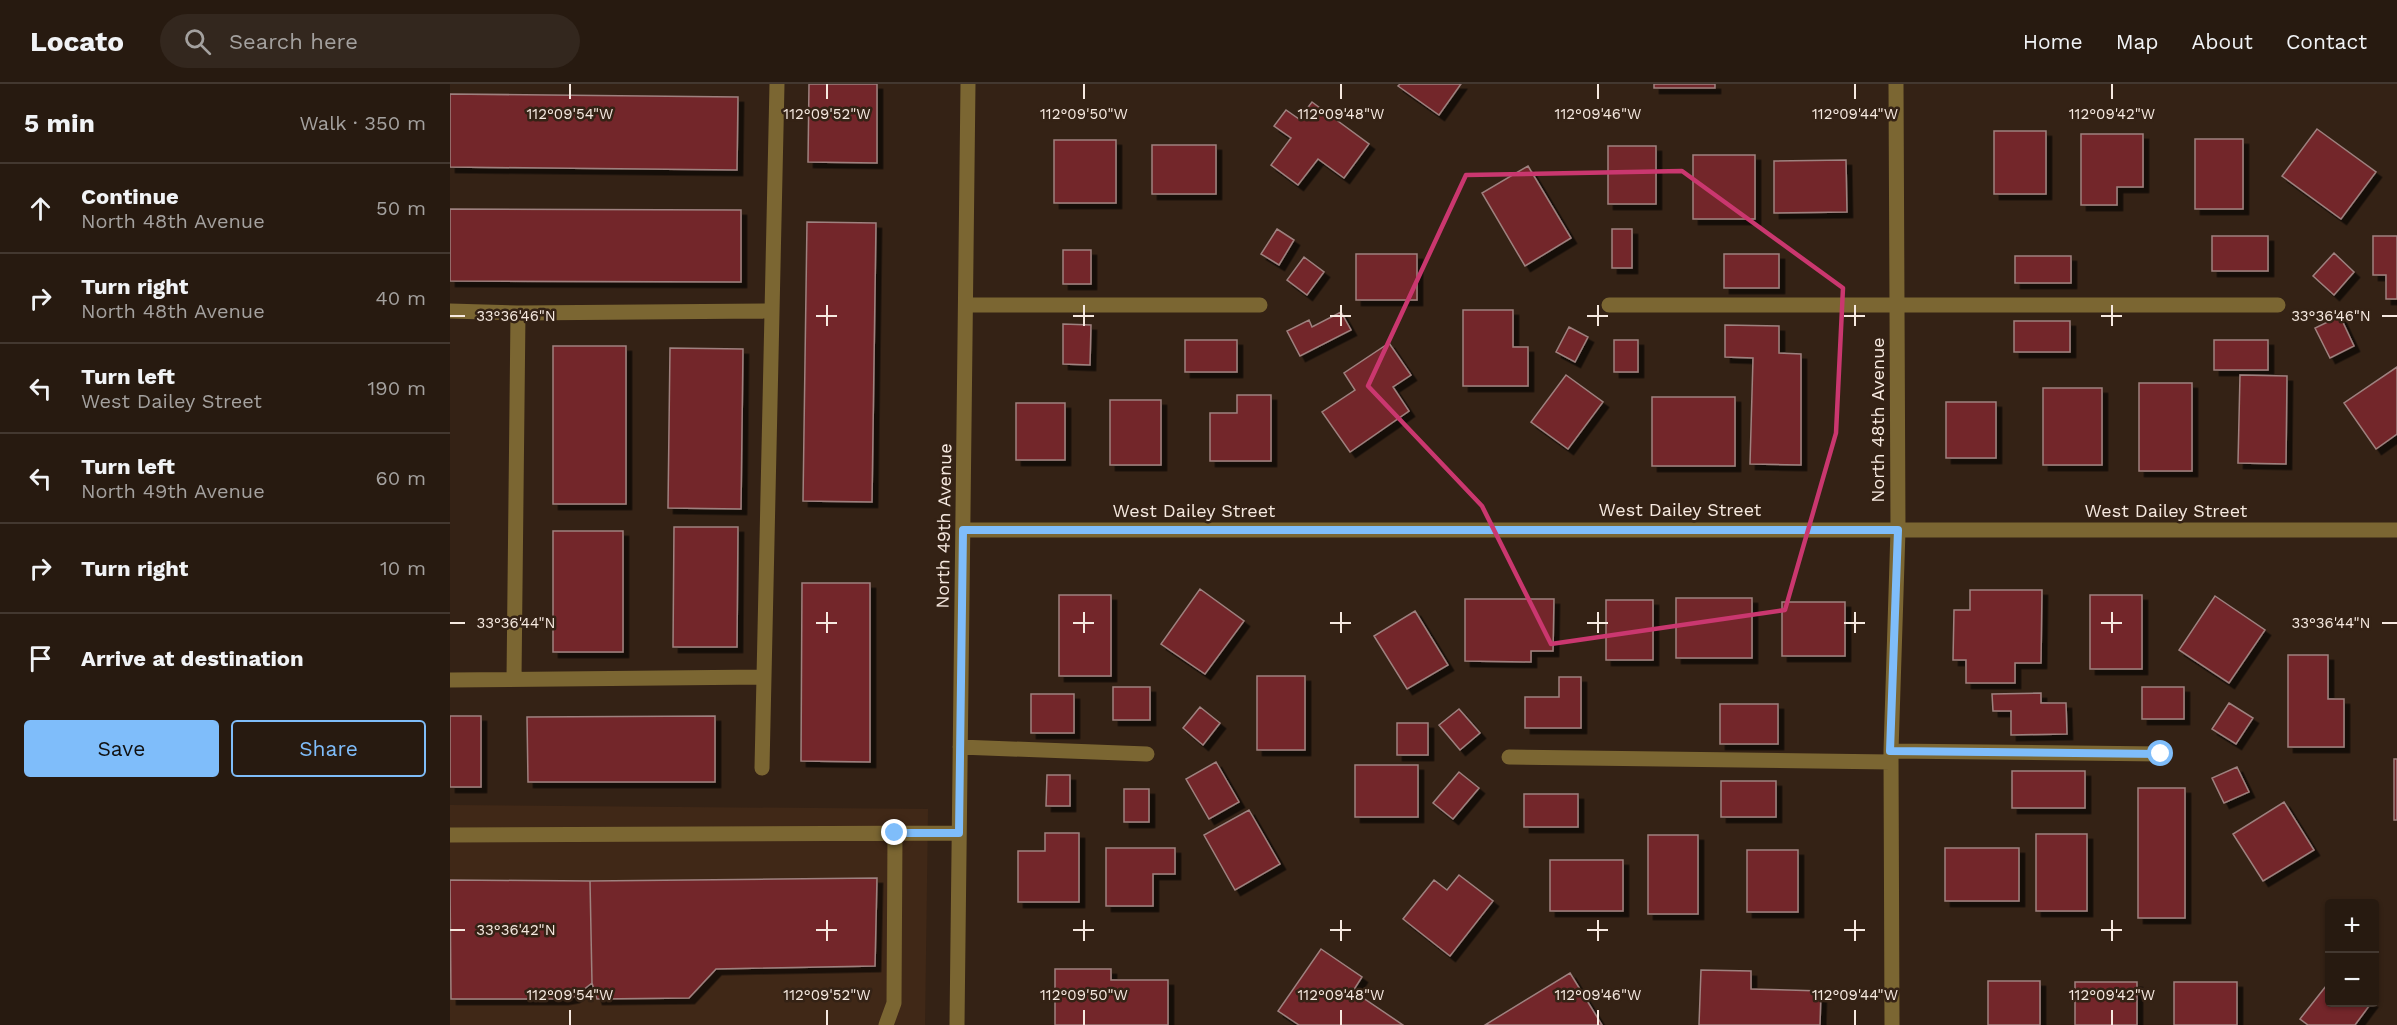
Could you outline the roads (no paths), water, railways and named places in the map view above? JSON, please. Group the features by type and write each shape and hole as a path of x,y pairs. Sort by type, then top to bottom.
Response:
{"street":[{"path":"762,768 777,84"},
{"name":"North 49th Avenue","path":"957,1025 968,84"},
{"name":"North 48th Avenue","path":"1892,1025 1890,757 1898,530 1896,84"},
{"path":"966,305 1260,305"},
{"path":"1609,305 2278,305"},
{"path":"450,311 518,314 772,311"},
{"path":"514,679 518,314"},
{"name":"West Dailey Street","path":"963,530 2397,530"},
{"path":"450,680 764,677"},
{"path":"960,747 1147,754"},
{"path":"1509,757 2161,754"},
{"path":"886,1025 894,1004 895,833"},
{"path":"450,835 959,833"}]}
